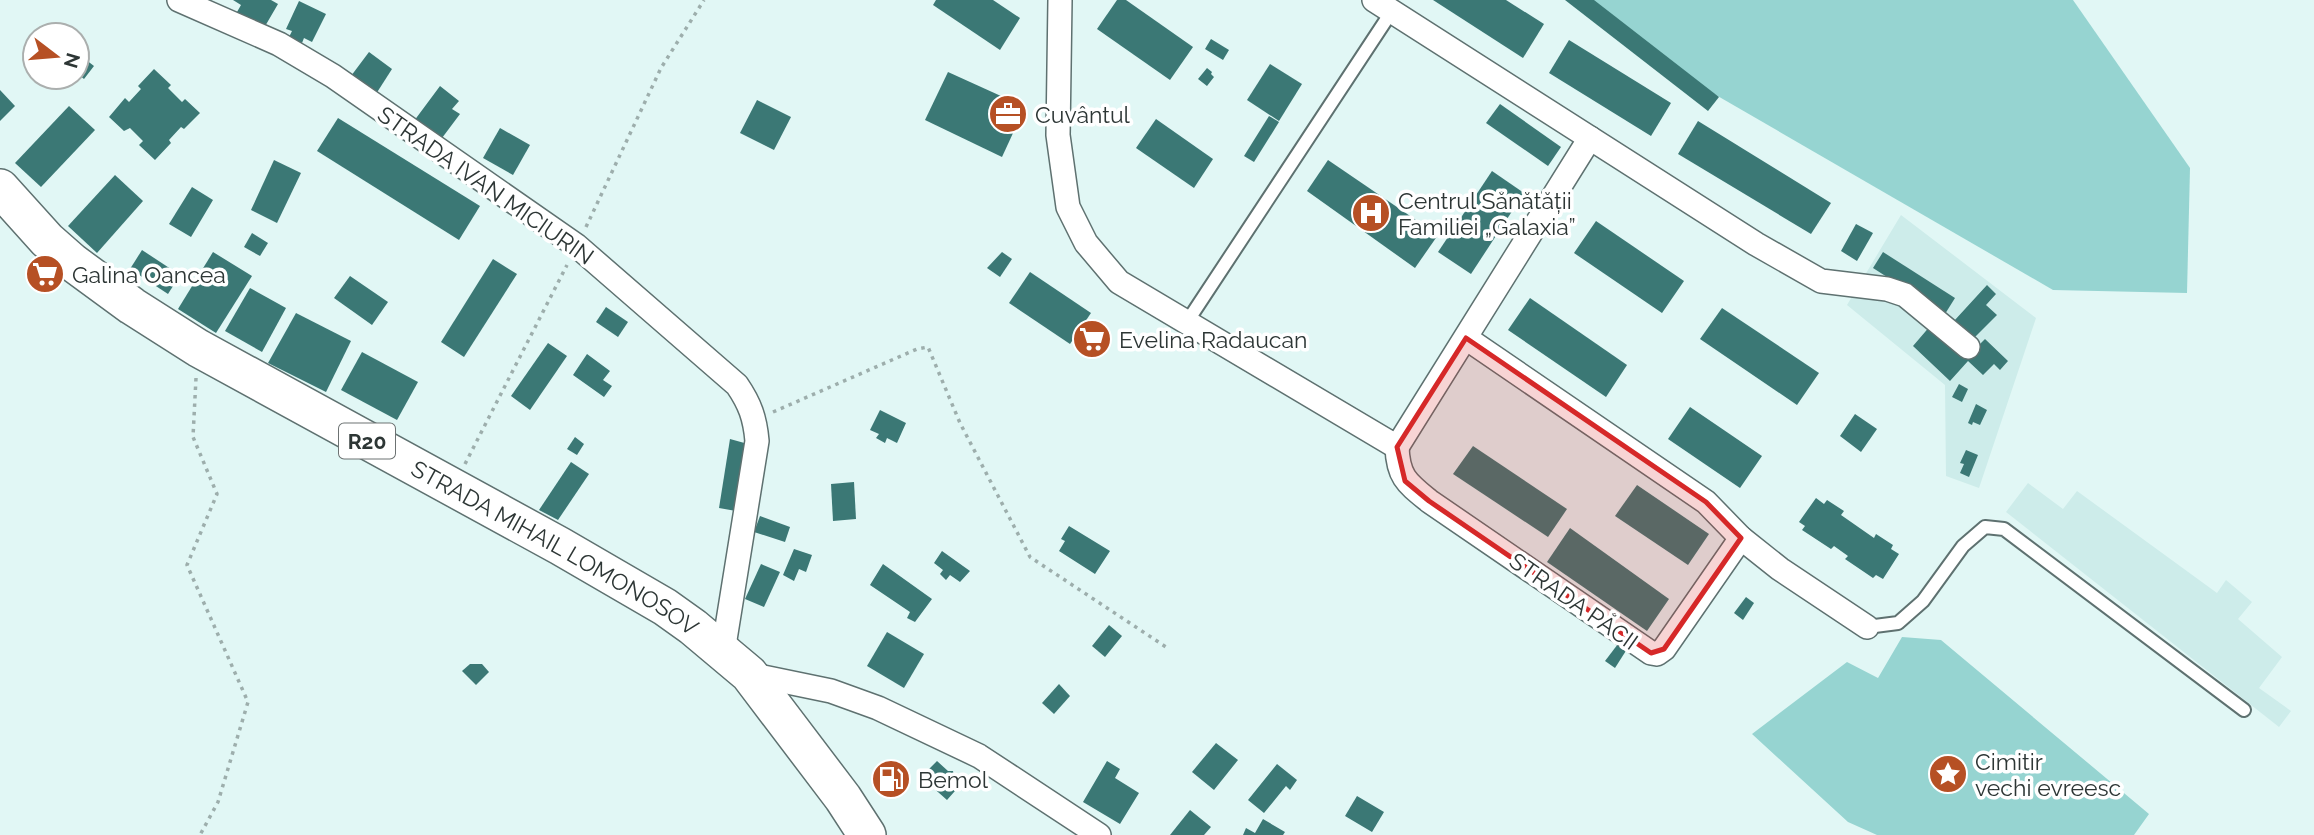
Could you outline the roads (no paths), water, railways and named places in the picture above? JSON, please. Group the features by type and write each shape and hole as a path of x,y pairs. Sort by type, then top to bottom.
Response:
{"main road":[{"name":"STRADA MIHAIL LOMONOSOV","path":"0,188 47,240 132,306 198,348 560,545 665,607 736,663"},
{"name":"R20","path":"736,663 843,798 867,835"}],"street":[{"name":"STRADA IVAN MICIURIN","path":"179,0 279,44 333,76 577,246 737,385 749,402 755,419 757,441 736,663"},
{"path":"1060,0 1058,135 1068,207 1086,243 1119,282 1397,447 1590,138"},
{"path":"1383,6 1756,244 1821,281 1887,289 1905,295 1968,347"},
{"path":"1466,338 1706,502 1741,538 1780,569 1867,627"},
{"name":"STRADA PĂCII","path":"1397,447 1397,463 1405,481 1429,501 1651,653 1657,654 1664,649 1741,538"},
{"name":"STRADA MIHAIL LOMONOSOV","path":"736,663 831,691 904,719 979,757 1099,835"}],"lane":[{"path":"1187,321 1383,6"},
{"path":"1867,627 1898,623 1923,601 1963,546 1985,527 2004,529 2244,710"}],"place":[{"name":"Cuvântul","path":"1008,114"},
{"name":"Centrul Sănătății Familiei „Galaxia”","path":"1371,213"},
{"name":"Galina Oancea","path":"45,274"},
{"name":"Evelina Radaucan","path":"1092,339"},
{"name":"Cimitir vechi evreesc","path":"1948,774"},
{"name":"Bemol","path":"891,779"}]}
